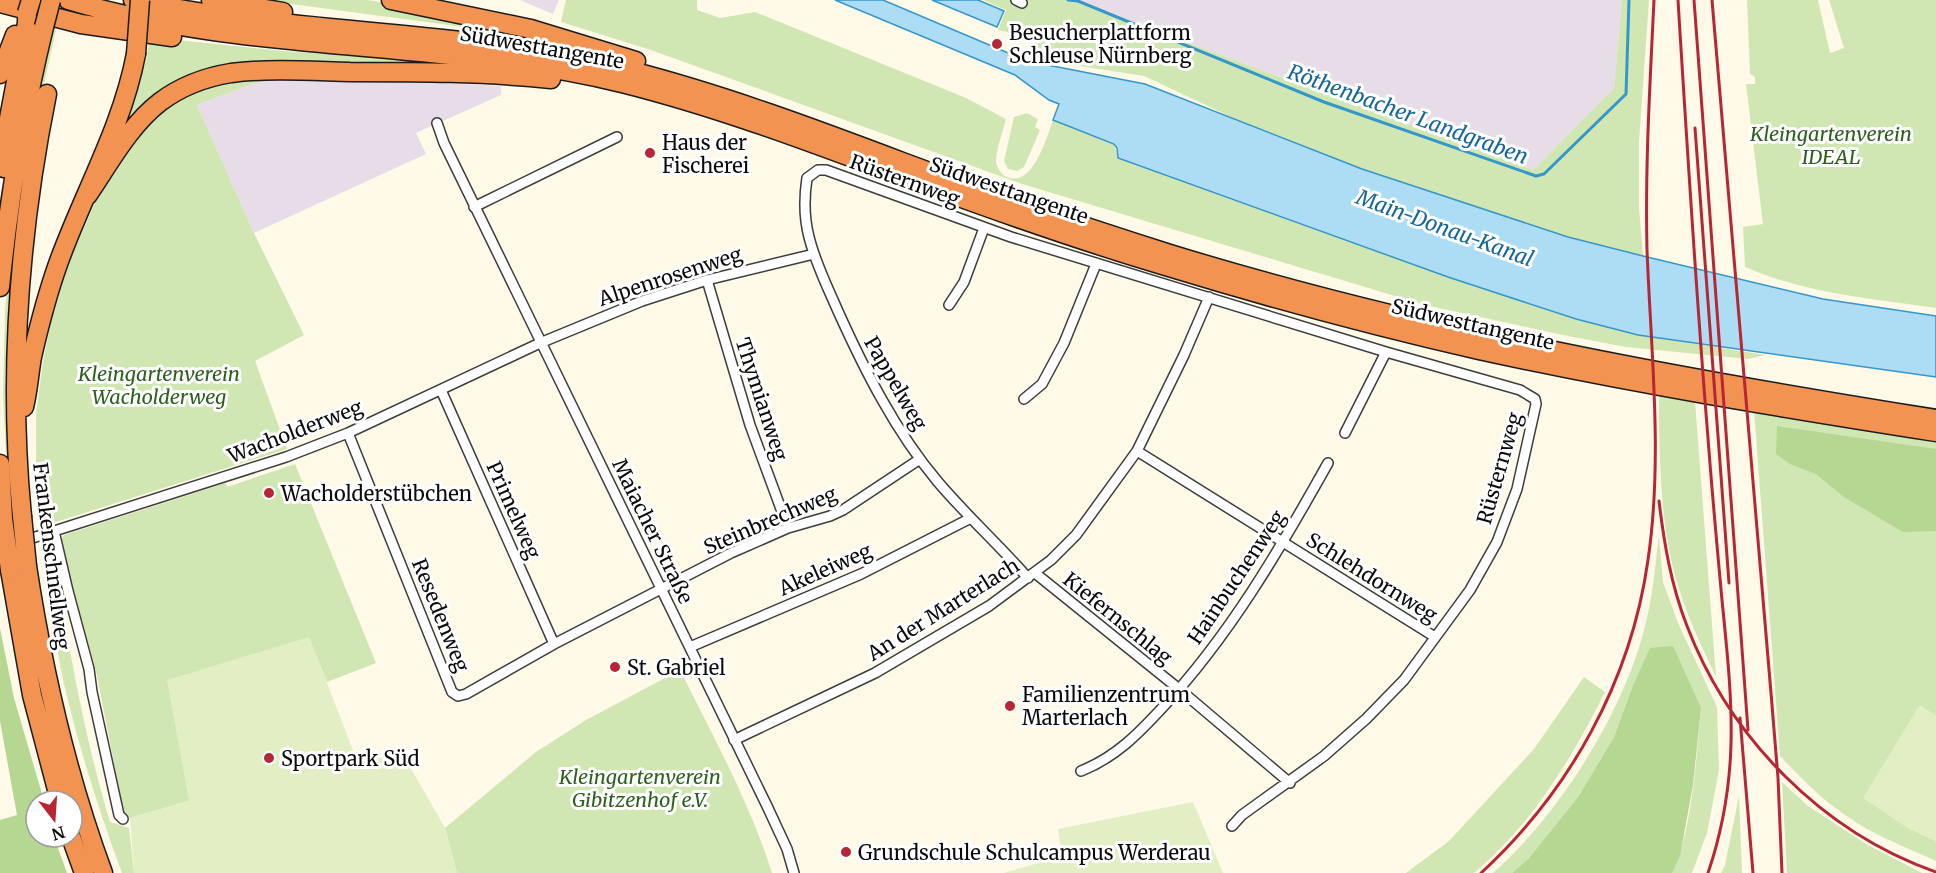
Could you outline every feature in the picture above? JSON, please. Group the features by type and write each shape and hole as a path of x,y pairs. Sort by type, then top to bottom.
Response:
{"highway":[{"path":"0,74 30,17 51,0"},
{"name":"Südwesttangente","path":"68,0 155,23 297,41 503,60 574,72 645,89 750,121 1088,242 1225,284 1345,317 1479,350 1594,373 1936,432"},
{"name":"Südwesttangente","path":"133,0 238,18 488,43 571,57 665,80 740,103 1087,227 1337,301 1594,360 1936,418"},
{"path":"16,438 49,291 114,129 129,84 136,54 140,0"},
{"path":"212,0 336,20 390,33"},
{"path":"392,0 470,15 558,36 724,90 740,103"},
{"path":"0,3 81,24 123,31 240,43 297,41"},
{"path":"0,207 7,129 30,17"},
{"path":"0,287 10,196 21,127 30,17"},
{"path":"87,196 130,134 160,102 199,81 230,73 439,72 538,77 645,89"},
{"name":"Frankenschnellweg","path":"47,94 30,189 19,281 15,358 16,438 9,569 32,695 57,789"},
{"name":"Frankenschnellweg","path":"0,464 12,518"},
{"name":"Frankenschnellweg","path":"9,569 44,665 59,732 103,873"},
{"path":"75,849 84,873"}],"street":[{"name":"Maiacher Straße","path":"437,123 474,207 783,839 794,873"},
{"path":"474,207 617,136"},
{"name":"Rüsternweg","path":"813,172 826,170 984,228 1386,352 1520,390 1535,399 1536,404 1516,489 1497,542 1470,590 1404,680 1366,719 1324,756 1290,783 1242,815 1232,826"},
{"name":"Pappelweg","path":"813,172 807,178 805,212 814,254 857,352 886,405 938,483 1031,576"},
{"path":"949,304 964,282 984,228"},
{"name":"Alpenrosenweg","path":"540,343 642,301 706,280 814,254"},
{"path":"1024,399 1042,384 1064,343 1096,264"},
{"name":"Thymianweg","path":"706,280 750,425 788,528"},
{"name":"An der Marterlach","path":"734,740 875,673 967,620 1031,576 1076,535 1137,451 1184,355 1209,297"},
{"name":"Wacholderweg","path":"0,549 285,457 348,433 540,343"},
{"path":"1345,433 1386,352"},
{"name":"Primelweg","path":"441,390 554,644"},
{"name":"Resedenweg","path":"348,433 452,692 458,696 466,694 554,644 661,590"},
{"name":"Schlehdornweg","path":"1137,451 1435,638"},
{"name":"Steinbrechweg","path":"661,590 731,553 788,528 843,510 920,459"},
{"name":"Hainbuchenweg","path":"1081,771 1098,764 1131,742 1179,689 1231,624 1284,542 1328,463"},
{"name":"Akeleiweg","path":"690,647 870,569 971,518"},
{"path":"54,531 89,669 119,815 123,819"},
{"name":"Kiefernschlag","path":"1031,576 1179,689 1290,783"}],"shaded area":[{"path":"520,0 559,0 553,14"},
{"path":"1072,0 1622,0 1614,88 1533,170"},
{"path":"278,74 501,86 501,95 416,133 426,154 254,233 197,105"}],"green space":[{"path":"261,0 368,0 463,17 573,47 479,29"},
{"path":"566,0 697,0 697,10 720,18 755,12 966,98 1006,119 996,162 1000,171 1007,177 1016,179 1024,176 1031,169 1042,149 1053,120 1114,144 1118,158 1448,277 1638,335 1766,355 1748,359 1626,347 1425,305 1022,184 651,50 561,22"},
{"path":"983,0 1072,0 1533,170 1614,88 1622,0 1649,0 1639,141 1639,208 1643,256 1568,237 1362,169 1263,132 1144,76 1028,58 1036,38 998,30 1006,10"},
{"name":"Kleingartenverein IDEAL","path":"1747,0 1818,0 1830,53 1844,48 1829,0 1936,0 1936,308 1814,289 1745,267 1743,227 1763,224 1746,84 1755,84 1755,77 1750,74"},
{"path":"49,28 56,30 28,156 16,517 9,518 3,393 9,254"},
{"path":"150,37 283,51 485,65 247,67 127,124 146,61"},
{"name":"Kleingartenverein Wacholderweg","path":"278,74 197,105 254,233 304,335 255,361 287,449 40,527 36,415 43,361 52,318 68,265 101,189 138,129 189,89"},
{"path":"1027,113 1038,119 1035,127 1040,130 1024,167 1017,171 1008,169 1004,161 1014,117"},
{"path":"1659,395 1695,401 1716,677 1684,603 1668,545 1660,469"},
{"path":"1754,410 1936,438 1936,716 1920,706 1906,827 1936,841 1936,861 1878,835 1836,809 1780,756"},
{"path":"1777,426 1936,449 1936,531 1903,532 1844,497 1816,474 1790,464 1776,454"},
{"path":"295,464 376,663 327,682 309,638 189,801 130,818 124,814 96,671 60,542 64,535 226,483 227,487"},
{"path":"1659,536 1663,582 1678,623 1717,707 1719,770 1707,833 1692,873 1672,873 1685,835 1689,814 1701,708 1632,688 1614,737 1578,797 1529,858 1512,873 1493,873 1542,822 1565,791 1587,758 1623,690 1646,622"},
{"path":"41,543 49,543 52,549 77,687 100,788 110,822 129,828 134,873 122,873 97,803 76,732 54,631"},
{"path":"0,628 14,698 41,789 24,789 24,849 58,849 67,873 0,873 0,820 17,815 0,721"},
{"name":"Sportpark Süd","path":"309,637 358,763 402,753 445,828 457,873 134,873 130,818 189,801 167,680"},
{"path":"1673,646 1701,708 1693,785 1680,856 1672,873 1512,873 1529,858 1578,797 1614,737 1650,648"},
{"name":"Kleingartenverein Gibitzenhof e.V.","path":"680,670 742,795 772,873 457,873 445,828 536,752 586,720"},
{"path":"1584,677 1605,692 1564,766 1515,833 1474,873 1406,873 1449,841 1534,749"},
{"path":"1919,706 1936,716 1936,841 1906,827 1863,798"},
{"path":"1782,782 1808,806 1866,844 1922,873 1787,873"},
{"path":"1739,796 1742,873 1721,873 1725,865"},
{"path":"1193,802 1223,873 1004,873 1062,856 1058,829"}],"water":[{"name":"Main-Donau-Kanal","path":"835,0 883,0 1027,61 1145,84 1362,169 1568,237 1823,299 1936,316 1936,377 1638,335 1576,319 1448,277 1118,158 1114,144 1053,120 1059,104 1049,100 1015,75"},
{"path":"932,0 978,0 1004,11 997,27"}],"waterway":[{"name":"Röthenbacher Landgraben","path":"1068,0 1078,1 1324,102 1536,176 1544,174 1626,94 1629,0"}],"railway":[{"path":"1481,873 1542,807 1592,731 1611,691 1640,605 1648,560 1655,483 1655,405 1647,250 1648,125 1654,0"},
{"path":"1678,0 1700,328 1731,705 1730,770 1726,803 1708,873"},
{"path":"1694,0 1748,730"},
{"path":"1712,0 1778,778 1782,873"},
{"path":"1695,128 1729,583"},
{"path":"1659,501 1669,564 1687,626 1705,667 1728,706 1755,743 1785,776 1818,806 1855,832 1894,855 1936,872"},
{"path":"1740,718 1753,873"}],"place":[{"name":"Besucherplattform Schleuse Nürnberg","path":"997,44"},
{"name":"Haus der Fischerei","path":"650,153"},
{"name":"Wacholderstübchen","path":"269,493"},
{"name":"St. Gabriel","path":"615,667"},
{"name":"Familienzentrum Marterlach","path":"1010,706"},
{"name":"Sportpark Süd","path":"269,758"},
{"name":"Grundschule Schulcampus Werderau","path":"846,852"}]}
